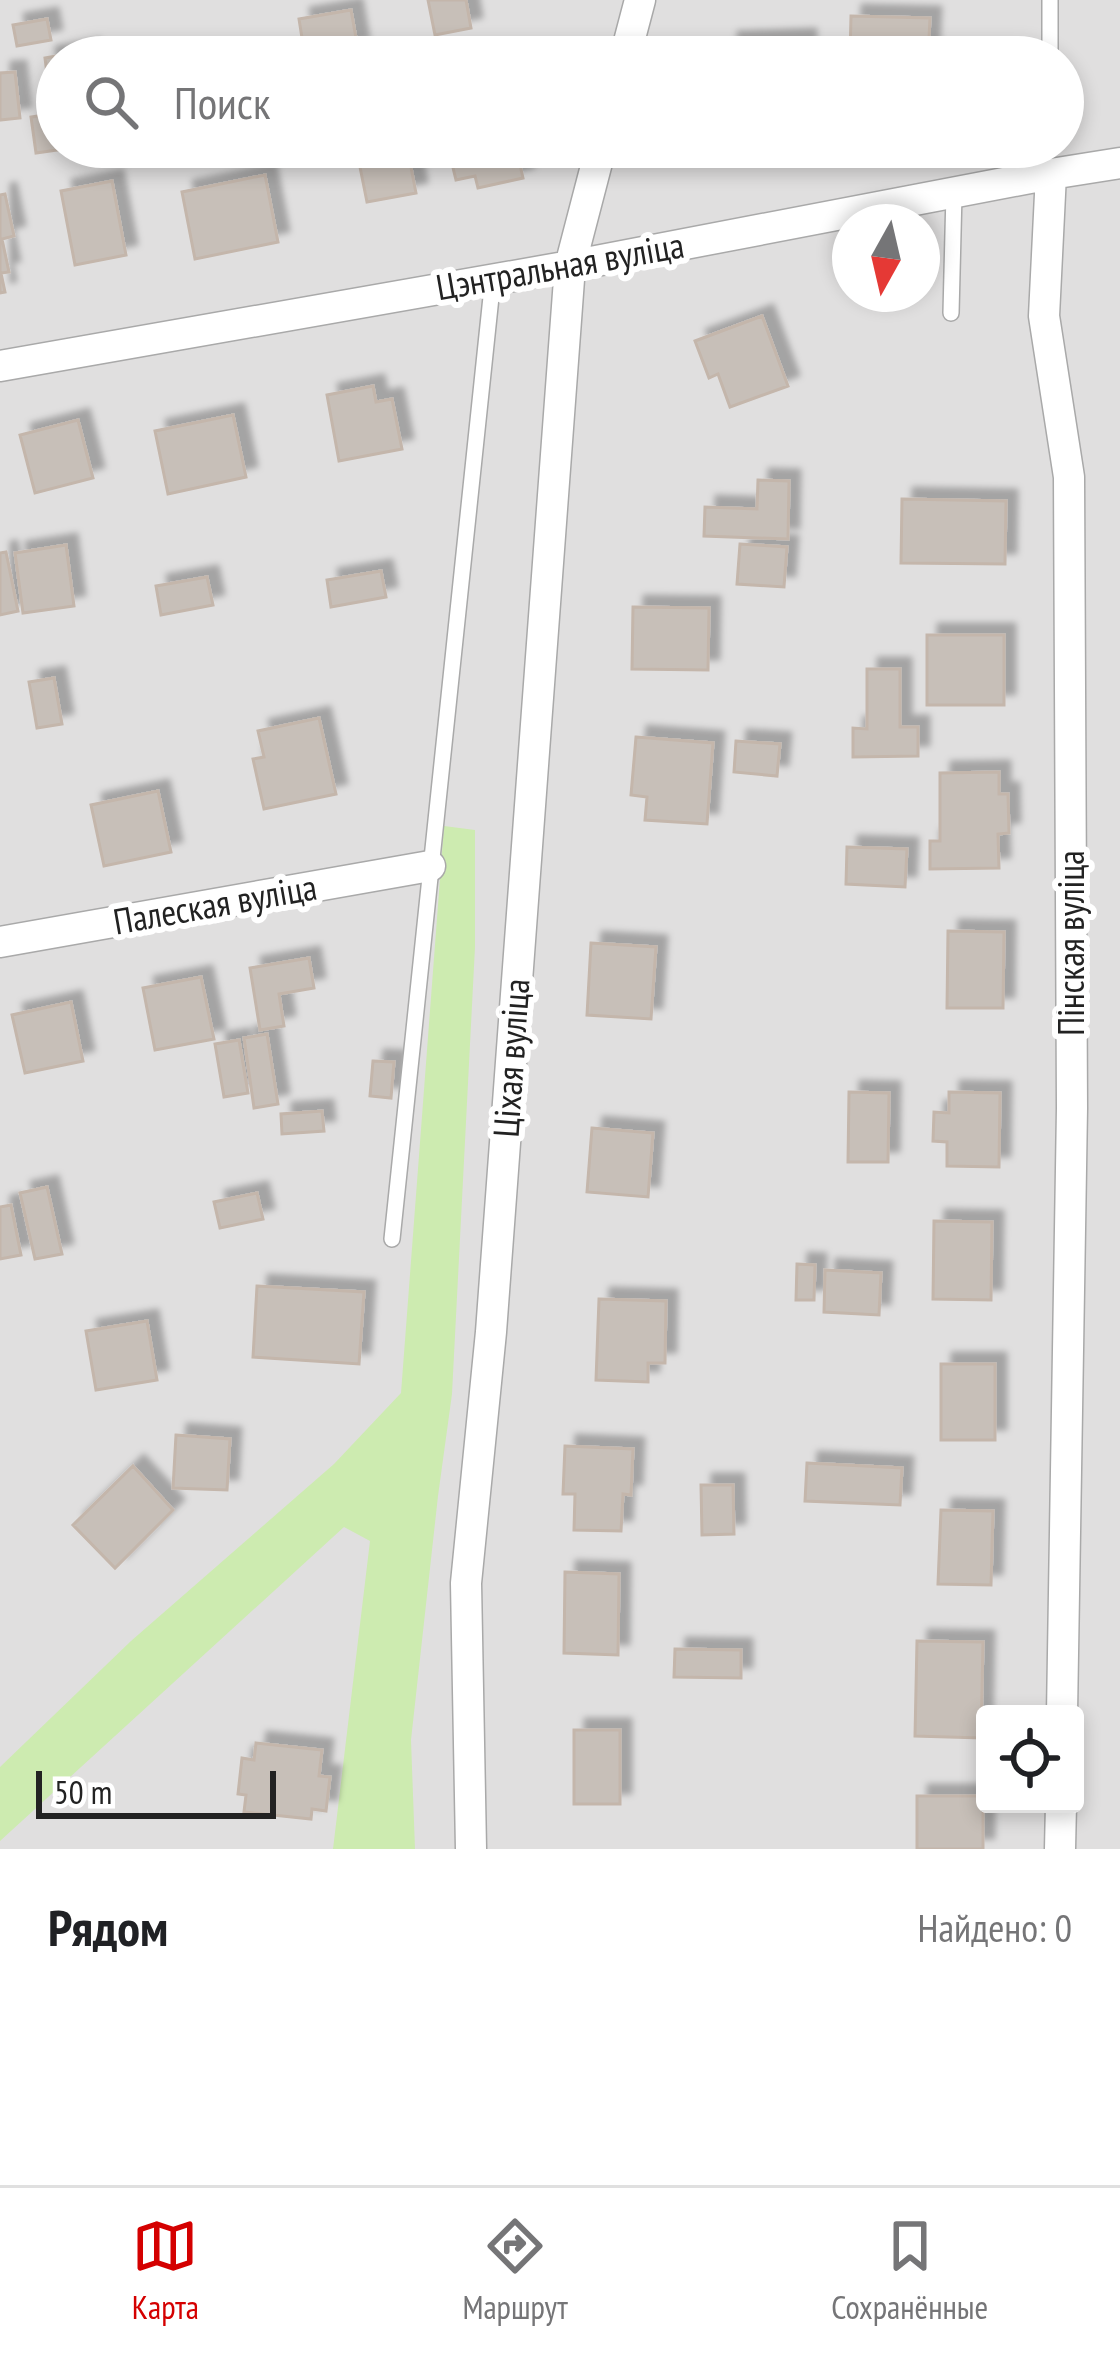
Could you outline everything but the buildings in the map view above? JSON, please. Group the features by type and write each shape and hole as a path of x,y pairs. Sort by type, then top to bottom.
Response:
{"street":[{"path":"631,36 640,0"},
{"name":"Цэнтральная вуліца","path":"1084,165 1120,163"},
{"name":"Ціхая вуліца","path":"471,1849 466,1583 491,1332 570,266 596,168"},
{"name":"Цэнтральная вуліца","path":"0,366 570,266 954,193 1047,168"},
{"name":"Пінская вуліца","path":"1051,168 1044,316 1069,476 1072,1108 1062,1705"},
{"name":"Палеская вуліца","path":"0,942 430,866"},
{"path":"1060,1813 1060,1849"}],"lane":[{"path":"1050,0 1051,36"},
{"path":"951,313 954,193"},
{"path":"392,1239 493,278"}],"shaded area":[{"path":"0,0 1120,0 1120,1849 0,1849"}],"green space":[{"path":"444,826 475,830 475,947 452,1394 411,1740 415,1849 333,1849 370,1541 344,1527 0,1841 0,1767 131,1641 334,1464 401,1393"}]}
